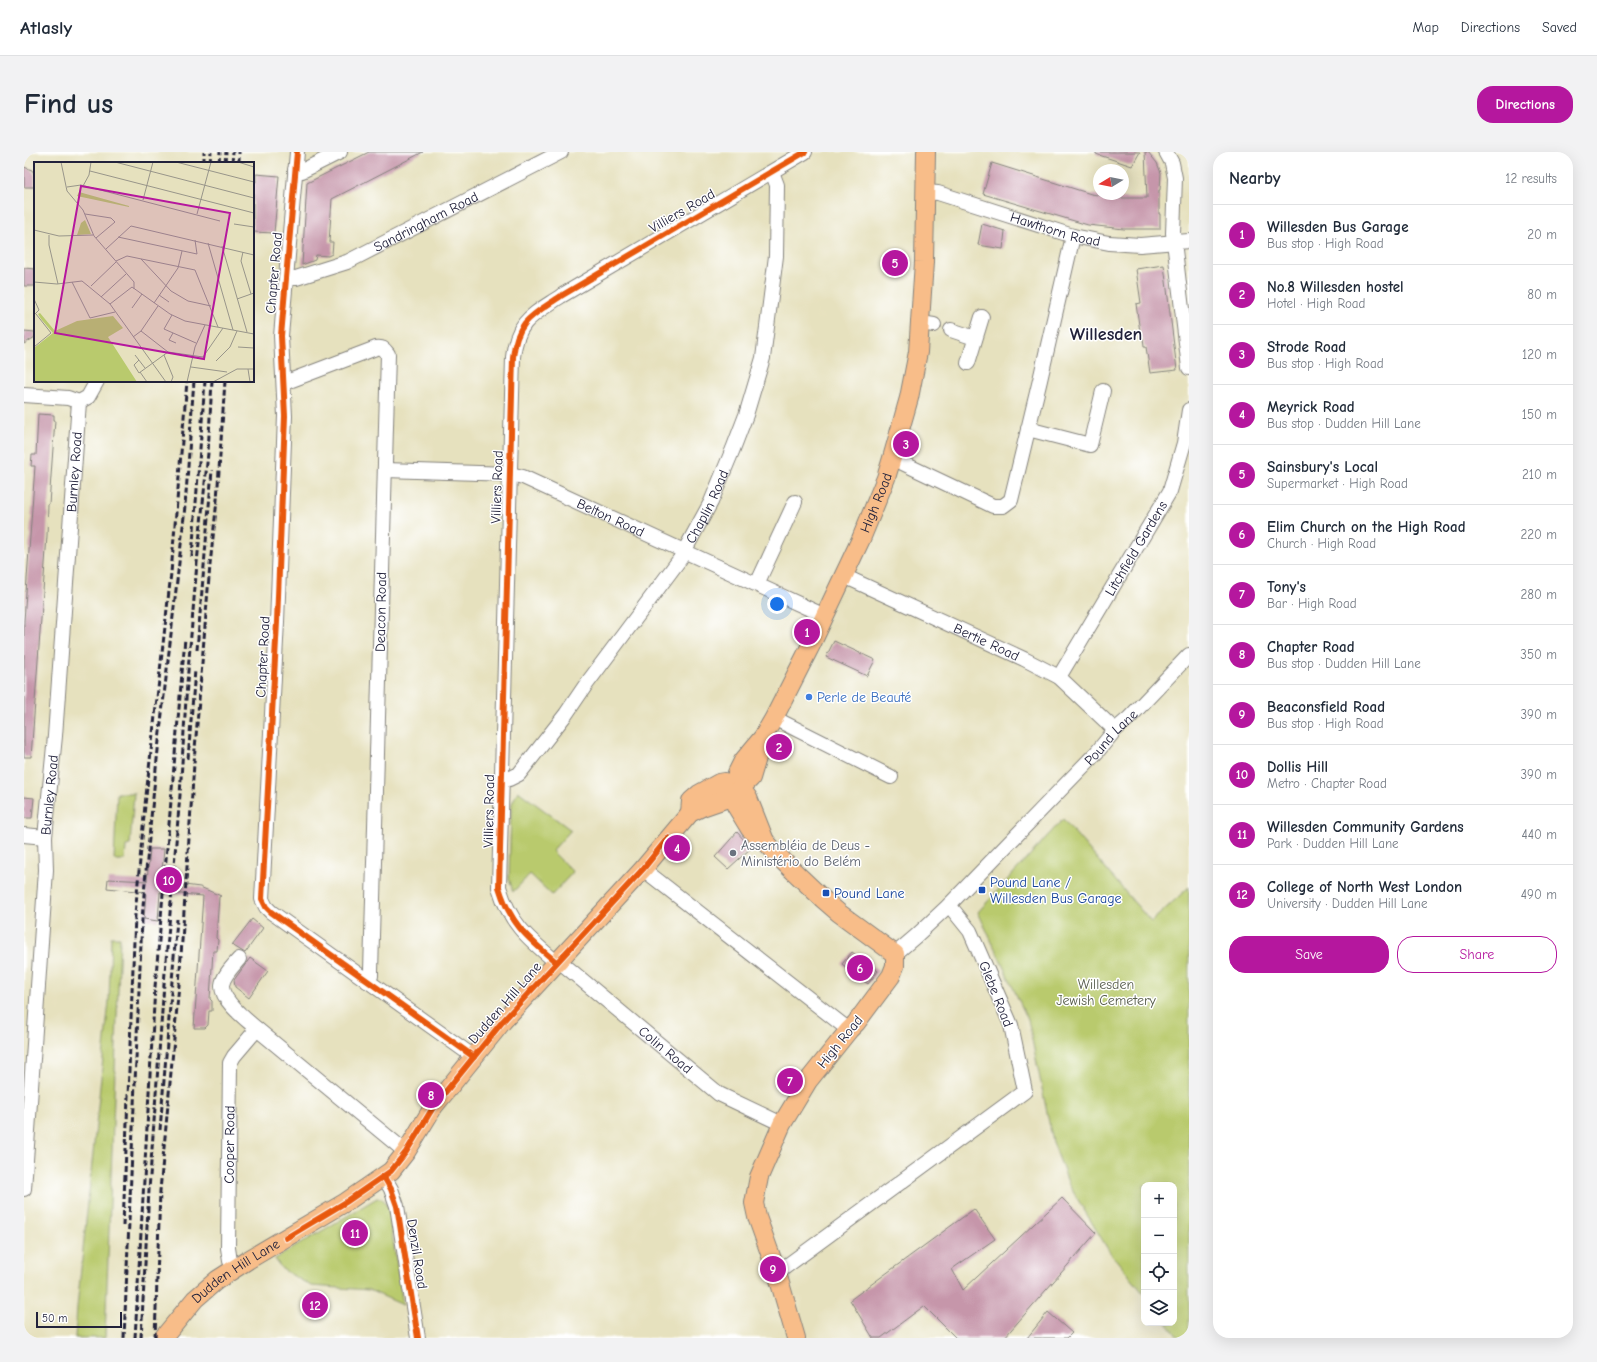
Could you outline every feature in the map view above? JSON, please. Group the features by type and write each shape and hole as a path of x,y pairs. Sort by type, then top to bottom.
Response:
{"main road":[{"name":"High Road","path":"796,1338 777,1273 757,1217 754,1202 759,1177 782,1124 808,1081 849,1030 856,1024 891,976 895,966 895,954 829,904 785,863 765,841 748,798 741,788 738,774 743,761 763,737 774,718 825,616 878,497 892,458 909,398 918,352 927,324 926,152"},
{"name":"Dudden Hill Lane","path":"163,1338 205,1290 235,1269 346,1202 384,1176 406,1152 434,1106 504,1021 557,961 643,869 690,813 691,801 712,786 725,782 741,788"}],"street":[{"name":"Chapter Road","path":"297,152 281,336 285,424 278,622 262,899 266,907 271,912 474,1057"},
{"path":"295,170 302,170 340,152"},
{"name":"Sandringham Road","path":"286,278 296,278 347,262 561,152"},
{"name":"Villiers Road","path":"557,961 524,933 512,919 499,887 512,357 514,342 527,320 561,296 805,152"},
{"path":"1166,152 1172,163 1175,178 1174,242 1189,368"},
{"name":"Chaplin Road","path":"502,779 514,777 524,768 566,714 585,686 671,571 711,502 746,415 763,358 776,256 777,185 772,172"},
{"name":"Hawthorn Road","path":"926,192 938,193 1073,236 1109,243 1128,245 1189,241"},
{"path":"892,458 993,506 1003,506 1011,500 1073,236"},
{"path":"968,363 982,317"},
{"path":"951,330 975,338"},
{"name":"Deacon Road","path":"284,383 376,348 384,349 388,354 371,976 367,981"},
{"path":"24,395 68,398 79,402 88,397 96,382"},
{"path":"1028,429 1090,445 1103,391"},
{"name":"Burnley Road","path":"24,1189 46,870 46,837 55,736 79,402"},
{"name":"Litchfield Gardens","path":"1059,677 1170,491 1187,445 1189,410"},
{"name":"Belton Road","path":"385,470 510,474 523,476 825,616"},
{"path":"758,584 796,502"},
{"name":"Bertie Road","path":"844,576 1024,659 1059,677 1115,730"},
{"name":"Pound Lane","path":"895,954 949,905 1097,752 1115,730 1129,718 1189,655"},
{"path":"774,718 891,777"},
{"path":"24,835 46,837"},
{"path":"643,869 849,1030"},
{"name":"Glebe Road","path":"777,1273 1025,1091 1011,1025 970,931 949,905"},
{"path":"239,959 224,978 222,986 224,994 237,1011 406,1152"},
{"name":"Colin Road","path":"557,961 719,1094 782,1124"},
{"name":"Cooper Road","path":"235,1269 230,1261 228,1248 230,1063 234,1056 257,1029"},
{"name":"Denzil Road","path":"384,1176 398,1206 418,1338"}],"green space":[{"path":"518,791 571,830 552,851 573,872 552,895 530,874 513,892 509,878 511,812 512,803"},
{"path":"117,793 134,793 130,845 126,846 125,860 114,860"},
{"name":"Willesden Jewish Cemetery","path":"1063,819 1151,922 1189,887 1189,1338 1177,1338 1178,1337 1169,1326 1177,1326 1177,1182 1141,1182 1141,1290 1109,1251 1069,1185 1053,1142 1028,1020 978,912"},
{"path":"111,937 120,937 105,1338 75,1338 109,1001"},
{"path":"377,1198 382,1198 388,1207 403,1305 369,1290 311,1286 282,1269 275,1259"}],"building":[{"path":"369,152 423,152 332,199 329,242 333,242 332,254 328,256 316,255 315,260 302,265 307,183"},
{"path":"1096,152 1140,152 1132,166 1096,154"},
{"path":"1145,152 1148,152 1157,163 1161,173 1159,190 1160,229 1124,229 1088,225 983,194 992,163 1093,194 1093,200 1129,200 1129,198 1147,198"},
{"path":"24,167 32,170 34,173 34,187 24,187"},
{"path":"256,174 279,176 274,233 254,232 254,182 256,182"},
{"path":"982,224 1005,231 1003,249 978,245"},
{"path":"1164,265 1177,370 1150,373 1146,347 1144,347 1143,338 1141,339 1136,304 1141,303 1136,269"},
{"path":"24,268 34,269 34,286 24,286"},
{"path":"24,331 34,332 34,338 24,344"},
{"path":"38,414 54,415 55,420 31,757 24,757 24,621 35,466 31,466 32,455 36,455"},
{"path":"834,641 875,660 867,676 826,657"},
{"path":"24,797 34,798 32,818 24,818"},
{"name":"Assembléia de Deus - Ministério do Belém","path":"737,832 751,848 728,869 715,857"},
{"path":"150,849 164,849 161,882 200,887 221,896 219,897 216,938 218,940 217,951 213,951 210,999 212,1001 212,1011 209,1011 208,1025 205,1028 194,1028 203,896 160,892 158,921 144,919 146,892 107,888 108,879 147,881"},
{"path":"252,919 263,928 245,953 232,945"},
{"path":"852,952 878,971 868,984 842,964"},
{"path":"250,958 268,971 249,998 235,987 234,980"},
{"path":"1062,1198 1096,1233 1004,1338 956,1338 924,1306 881,1338 873,1338 850,1300 974,1209 995,1239 952,1269 963,1290"},
{"path":"1048,1312 1072,1333 1067,1338 1027,1338"}],"railway":[{"path":"204,152 204,162"},
{"path":"210,162 211,152"},
{"path":"219,162 220,152"},
{"path":"225,162 226,152"},
{"path":"232,162 233,152"},
{"path":"239,152 239,162"},
{"path":"123,1226 135,915 145,805 171,573 187,382"},
{"path":"124,1338 142,920 156,772 185,508 194,382"},
{"path":"192,557 205,382"},
{"path":"141,1338 149,1190 164,984 180,795 187,683 208,453 212,382"},
{"path":"155,1338 160,1191 179,985 195,749 210,565 217,500 225,382"},
{"path":"197,650 212,470"},
{"path":"135,1338 155,987 185,638"},
{"path":"188,759 195,670"},
{"path":"160,1130 177,919"}],"cycle path":[{"path":"297,152 281,336 285,416 277,622 262,899 266,907 271,912 474,1057"},
{"path":"556,962 514,921 503,900 499,887 513,357 518,335 528,320 542,308 805,152"},
{"path":"286,1238 346,1202 391,1171 406,1152 434,1106 503,1021 643,869 668,838"},
{"path":"384,1177 391,1189 397,1206 418,1338"}],"place":[{"name":"Sainsbury's Local","path":"895,263"},
{"name":"Strode Road","path":"906,444"},
{"name":"Willesden Bus Garage","path":"807,632"},
{"name":"Perle de Beauté","path":"809,697"},
{"name":"No.8 Willesden hostel","path":"779,747"},
{"name":"Meyrick Road","path":"677,848"},
{"name":"Assembléia de Deus - Ministério do Belém","path":"733,853"},
{"name":"Dollis Hill","path":"169,880"},
{"name":"Pound Lane / Willesden Bus Garage","path":"982,890"},
{"name":"Pound Lane","path":"826,893"},
{"name":"Elim Church on the High Road","path":"860,968"},
{"name":"Tony's","path":"790,1081"},
{"name":"Chapter Road","path":"431,1095"},
{"name":"Willesden Community Gardens","path":"355,1233"},
{"name":"Beaconsfield Road","path":"773,1269"},
{"name":"College of North West London","path":"315,1305"}],"district":[{"name":"Willesden","path":"1106,334"}]}
